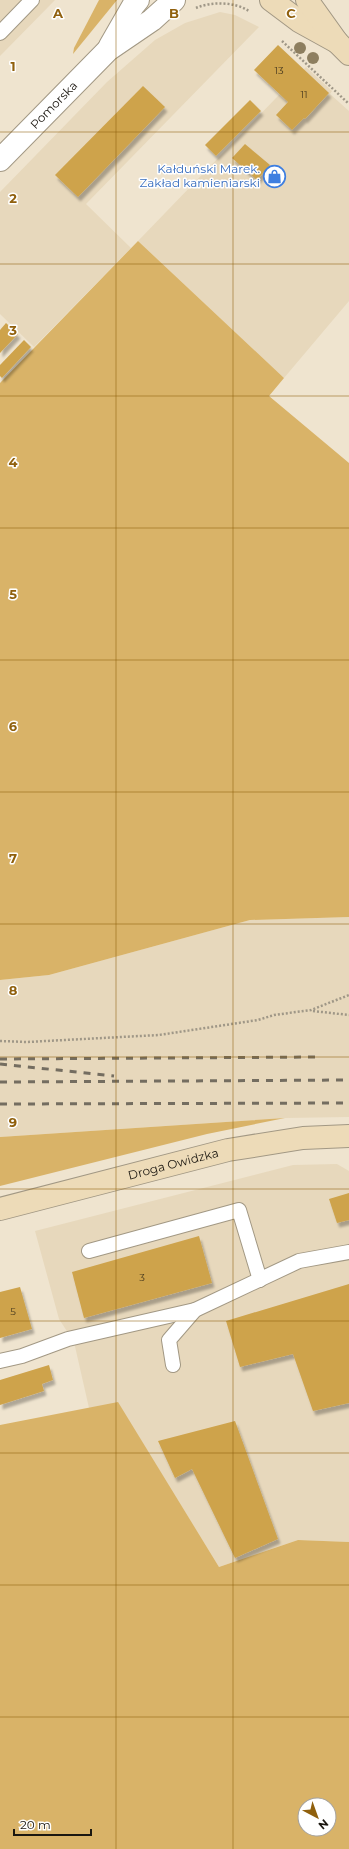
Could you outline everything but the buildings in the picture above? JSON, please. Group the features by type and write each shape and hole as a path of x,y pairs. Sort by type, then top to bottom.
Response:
{"street":[{"name":"Pomorska","path":"108,50 133,6 138,0"},
{"path":"271,0 300,21 343,48"},
{"path":"307,0 343,48"},
{"name":"Pomorska","path":"0,160 108,50 152,20 172,1"},
{"name":"Droga Owidzka","path":"0,1210 228,1150 303,1138 349,1136"}],"lane":[{"path":"0,33 32,0"},
{"path":"89,1251 239,1210 260,1280"},
{"path":"0,1361 22,1356 68,1339 196,1310 299,1261 349,1252"},
{"path":"173,1365 169,1340 196,1310"}],"path":[{"path":"172,1 180,13 188,12 204,5 229,4 250,12"},
{"path":"281,39 349,104"},
{"path":"311,1010 349,995"},
{"path":"0,1041 27,1042 159,1035 258,1020 274,1015 311,1010 349,1014"}],"shaded area":[{"path":"0,0 55,0 0,56"},
{"path":"99,0 117,0 73,54 74,48"},
{"path":"220,12 235,15 259,27 86,204 131,248 34,347 0,314 0,192 107,82 155,40 185,23"},
{"name":"Kałduński Marek. Zakład kamieniarski","path":"306,67 332,91 330,94 349,111 349,301 284,378 138,241"},
{"path":"138,241 284,378 269,396 349,463 349,917 250,920 49,975 0,980 0,383"},
{"path":"349,917 349,1117 285,1118 0,1137 0,980 49,975 250,920"},
{"path":"285,1118 207,1134 0,1186 0,1137"},
{"path":"337,1164 349,1171 349,1542 298,1540 219,1567 118,1403 89,1408 74,1342 59,1319 35,1231 293,1165"},
{"path":"118,1402 219,1567 298,1540 349,1542 349,1849 0,1849 0,1425"}],"railway":[{"path":"0,1059 320,1057"},
{"path":"0,1064 114,1076"},
{"path":"0,1082 349,1080"},
{"path":"0,1104 349,1103"}],"place":[{"name":"Kałduński Marek. Zakład kamieniarski","path":"275,176"}]}
